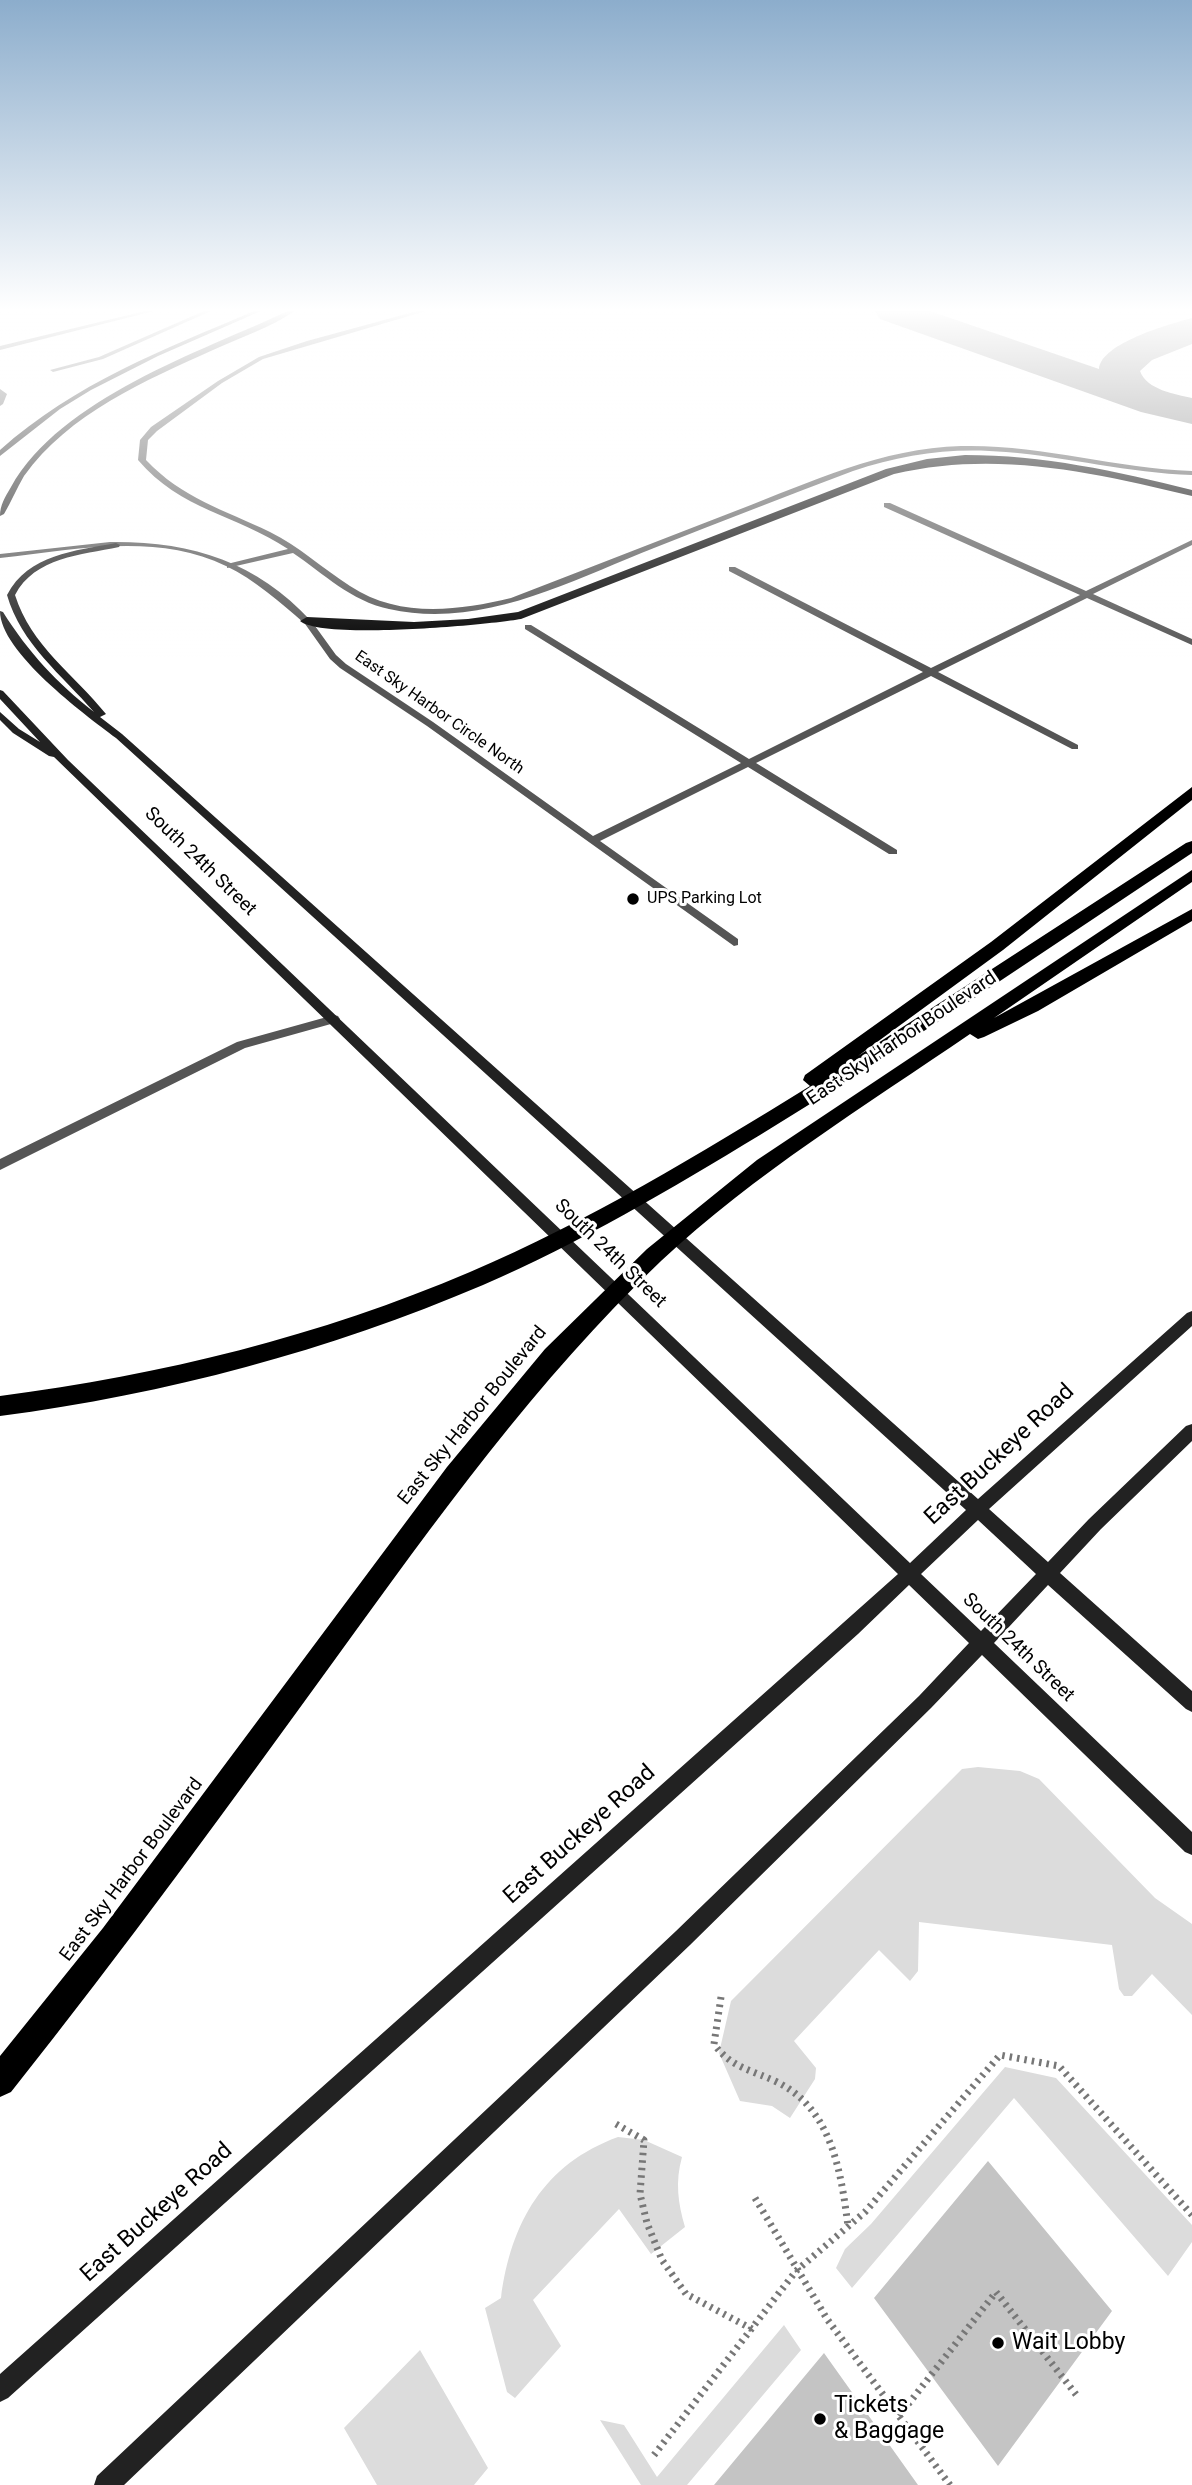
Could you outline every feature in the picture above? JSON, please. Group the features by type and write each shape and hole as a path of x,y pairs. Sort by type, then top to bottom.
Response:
{"highway":[{"path":"307,621 379,626 438,625 481,622 521,615 890,471 936,460 986,458 1038,462 1192,493"},
{"path":"682,1172 998,946 1192,792"},
{"name":"East Sky Harbor Boulevard","path":"0,1406 89,1394 223,1366 366,1321 479,1277 544,1247 682,1172 826,1087 1192,846"},
{"name":"East Sky Harbor Boulevard","path":"0,2081 114,1939 455,1475 553,1356 615,1292 713,1204 764,1165 1192,876"},
{"path":"910,1066 1032,1007 1192,914"}],"main road":[{"path":"0,452 32,427"},
{"path":"0,513 8,493 22,474 73,427"},
{"path":"116,545 45,564 18,582 11,595 18,617 32,639 76,684 119,736"},
{"name":"South 24th Street","path":"0,614 24,653 62,691 119,736 1192,1703"},
{"name":"South 24th Street","path":"0,693 64,762 1192,1845"},
{"path":"0,715 16,730 64,762"},
{"name":"East Buckeye Road","path":"0,2390 910,1574 1025,1465 1192,1317"},
{"path":"106,2485 682,1938 1192,1431"}],"street":[{"path":"157,427 144,440 142,460 169,485 207,511 265,533 349,589 388,607 418,612 457,611 494,605 530,594 850,469 901,454 952,449 1002,449 1138,471 1192,473"},
{"path":"887,505 1192,642"},
{"path":"593,841 1192,542"},
{"name":"East Sky Harbor Circle North","path":"0,556 116,545 184,550 230,565 307,621 333,657 343,666 734,942"},
{"path":"230,565 293,550"},
{"path":"732,569 1075,747"},
{"path":"528,627 892,852"},
{"path":"0,1165 241,1045 334,1019"}],"path":[{"path":"721,1997 713,2044 738,2071 786,2087 805,2102 828,2134 842,2176 848,2226"},
{"path":"654,2455 796,2271 865,2212 1000,2055 1059,2066 1192,2216"},
{"path":"616,2124 645,2140 640,2193 647,2223 671,2275 686,2294 752,2329"},
{"path":"755,2198 827,2319 950,2485"},
{"path":"899,2416 996,2292 1077,2397"}],"shaded area":[{"path":"978,1767 1020,1771 1039,1779 1155,1898 1192,1924 1192,2015 1152,1974 1132,1996 1124,1996 1119,1989 1112,1945 919,1922 918,1971 910,1981 879,1950 794,2041 816,2068 815,2079 790,2118 772,2106 740,2101 719,2053 731,2001 962,1769"},
{"path":"1005,2067 1056,2078 1192,2225 1192,2242 1168,2276 1014,2098 852,2288 836,2268 845,2249 871,2224"},
{"path":"618,2137 644,2140 682,2157 678,2192 685,2227 651,2254 619,2209 533,2300 561,2346 515,2398 507,2392 485,2308 501,2298 513,2245 536,2199 551,2180 570,2163"},
{"path":"784,2325 801,2350 687,2485 641,2485 600,2420 624,2425 657,2477"},
{"path":"420,2350 488,2468 474,2485 377,2485 344,2428"}],"building":[{"name":"Wait Lobby","path":"988,2161 1112,2311 998,2466 874,2298"},
{"name":"Tickets & Baggage","path":"824,2353 918,2485 714,2485"}],"place":[{"name":"UPS Parking Lot","path":"633,899"},
{"name":"Wait Lobby","path":"998,2343"},
{"name":"Tickets & Baggage","path":"820,2419"}]}
